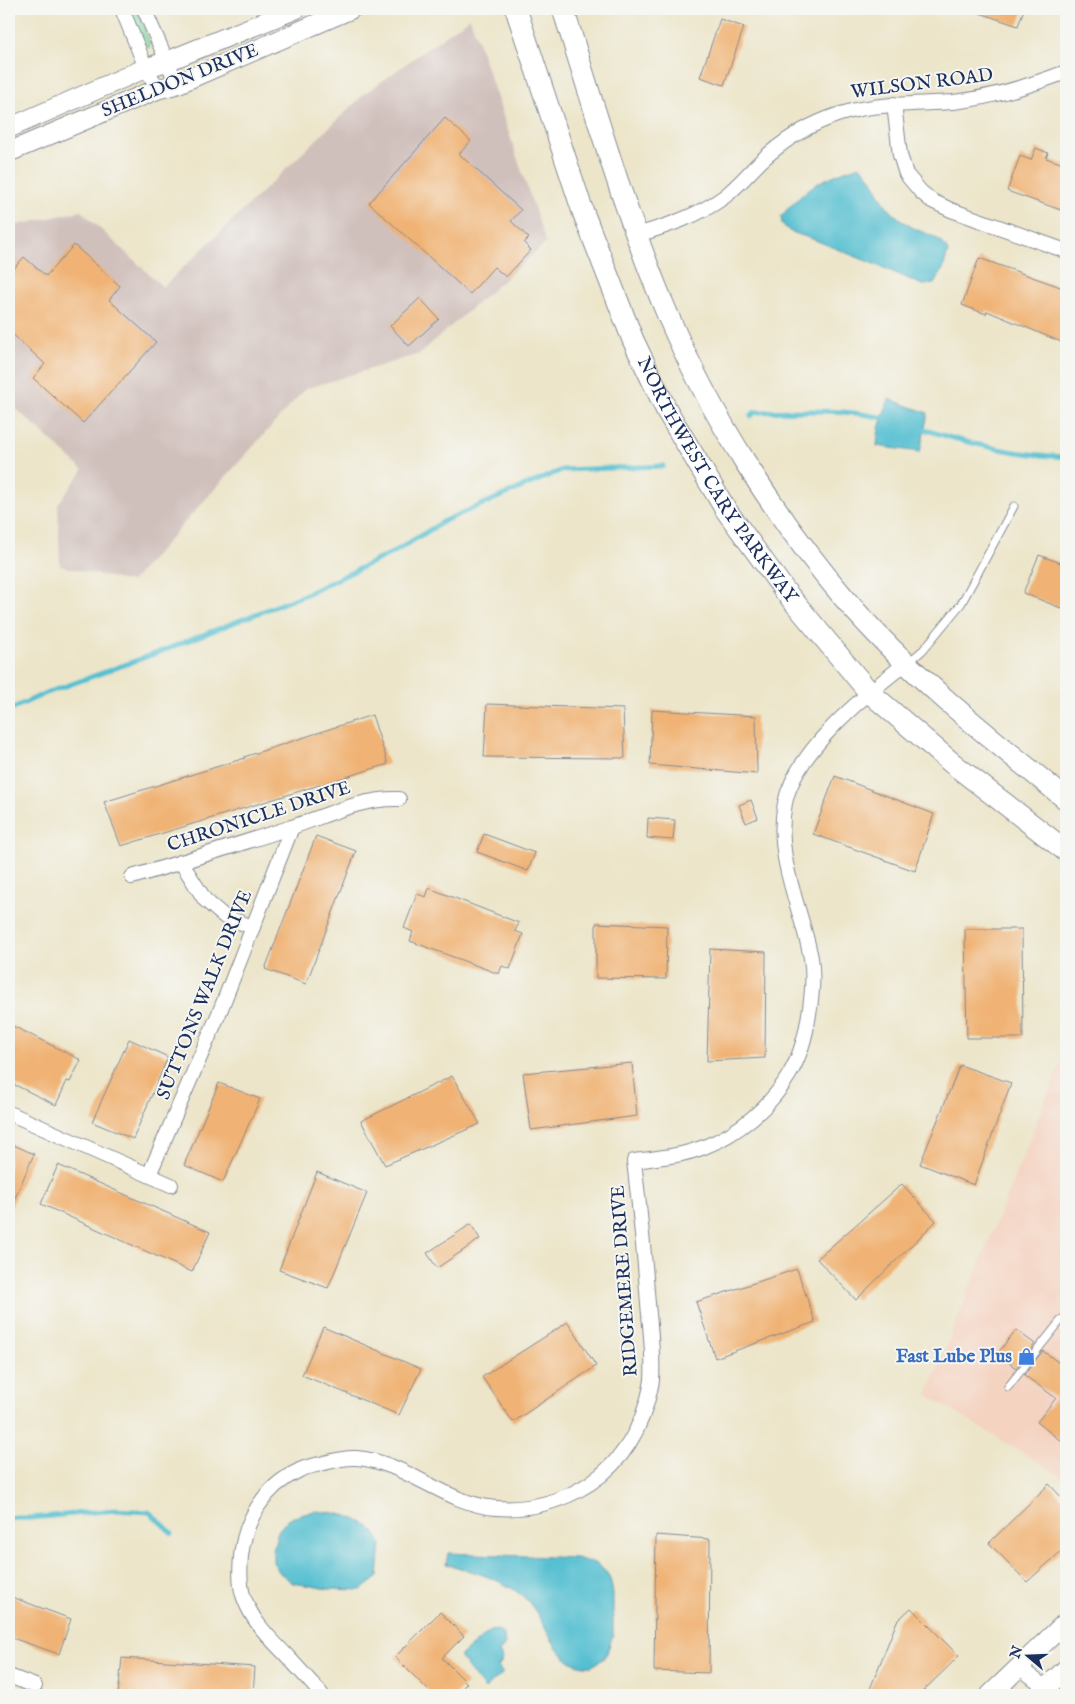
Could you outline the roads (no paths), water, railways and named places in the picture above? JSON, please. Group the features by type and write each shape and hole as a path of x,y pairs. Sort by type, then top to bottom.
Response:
{"main road":[{"name":"NORTHWEST CARY PARKWAY","path":"516,9 583,212 633,340 666,411 726,510 785,591 869,692 952,762 1066,852"},
{"name":"NORTHWEST CARY PARKWAY","path":"563,9 601,130 637,235 670,320 698,378 733,441 789,527 846,599 906,663 958,711 1066,799"}],"street":[{"path":"122,9 146,68 158,89"},
{"path":"144,9 177,84"},
{"name":"SHELDON DRIVE","path":"9,128 146,68 168,61 296,9"},
{"name":"SHELDON DRIVE","path":"9,152 158,89 177,84 351,9"},
{"name":"WILSON ROAD","path":"637,235 688,218 708,208 738,185 776,148 803,130 830,117 859,109 894,104 952,102 981,98 1013,90 1066,72"},
{"path":"894,104 900,155 906,174 921,192 932,201 951,210 1066,251"},
{"path":"869,692 906,663"},
{"name":"RIDGEMERE DRIVE","path":"320,1695 262,1631 251,1615 242,1595 240,1563 243,1541 249,1521 267,1493 298,1470 337,1459 357,1458 387,1465 452,1497 480,1506 511,1508 554,1502 588,1485 619,1459 641,1422 652,1382 652,1349 634,1161 689,1152 726,1137 760,1111 776,1094 798,1058 806,1032 812,999 811,959 782,846 782,822 785,802 793,779 804,760 836,724 869,692"},
{"name":"CHRONICLE DRIVE","path":"132,877 292,827 355,804 381,799 399,799"},
{"name":"SUTTONS WALK DRIVE","path":"149,1175 220,1011 292,827"},
{"path":"181,862 205,900 225,917 253,927"},
{"path":"9,1114 171,1186"},
{"path":"1000,1692 1020,1667 1066,1622"},
{"path":"1020,1667 1047,1693 1066,1669"},
{"path":"9,1676 35,1686"}],"lane":[{"path":"906,663 923,650 962,604 1014,506"},
{"path":"1008,1387 1062,1319"}],"water":[{"path":"860,166 869,175 891,211 910,226 936,238 948,251 943,269 934,284 922,285 789,231 782,224 781,216 809,189 830,177"},
{"path":"889,399 928,413 920,452 877,446 879,428"},
{"path":"314,1511 336,1513 350,1517 371,1529 381,1543 378,1577 361,1590 329,1589 293,1583 280,1573 273,1562 273,1549 278,1531 288,1519"},
{"path":"448,1553 576,1558 597,1564 607,1573 613,1594 613,1635 607,1653 603,1659 592,1666 579,1665 568,1659 551,1639 529,1603 520,1594 494,1579 446,1564"},
{"path":"498,1630 504,1635 505,1644 499,1653 502,1656 501,1664 497,1667 503,1673 485,1689 459,1657 490,1631"}],"waterway":[{"path":"751,416 755,412 822,411 855,413 888,419"},
{"path":"920,428 992,448 1066,457"},
{"path":"9,710 44,694 157,653 304,595 394,552 446,520 562,470 663,466"},
{"path":"9,1518 31,1518 116,1510 149,1512 172,1533"}],"place":[{"name":"Fast Lube Plus","path":"1026,1357"}]}
